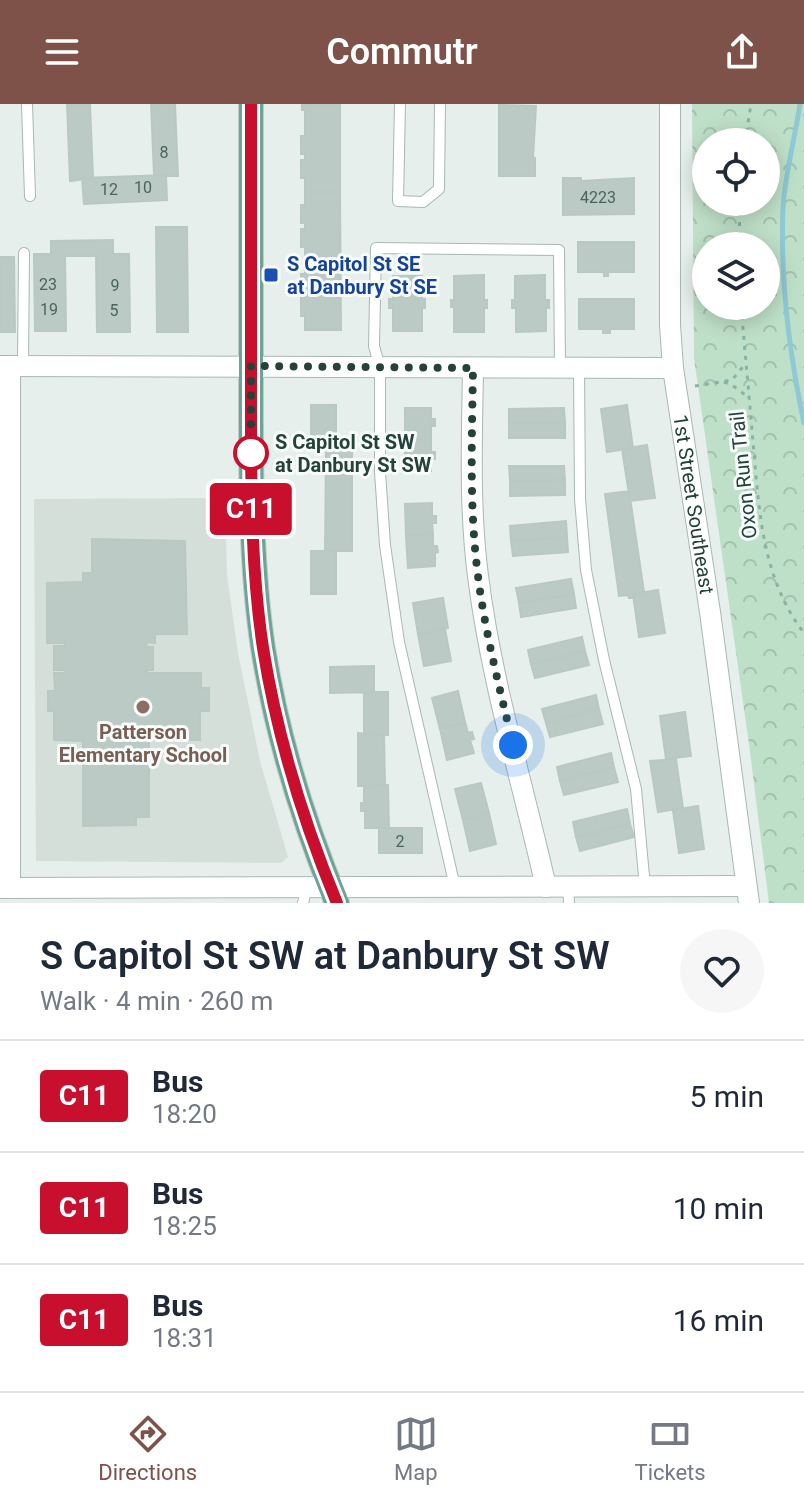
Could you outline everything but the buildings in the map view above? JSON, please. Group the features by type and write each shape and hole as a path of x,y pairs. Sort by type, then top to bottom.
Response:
{"main road":[{"path":"251,104 252,518 263,648 276,718 320,895"}],"street":[{"name":"1st Street Southeast","path":"670,104 673,368 748,894"},
{"path":"673,368 11,366 5,485 5,888 187,895 320,895 455,887 546,887 569,895 645,887 748,894"},
{"path":"473,368 472,474 477,573 491,653 546,887"}],"lane":[{"path":"27,104 30,196"},
{"path":"400,104 398,201 423,202 439,189 440,104"},
{"path":"455,887 399,642 385,545 380,472 380,368 374,346 376,248 559,250 586,570 604,660 636,789 645,887"},
{"path":"11,366 24,253"}],"path":[{"path":"747,128 751,104"},
{"name":"Oxon Run Trail","path":"742,320 760,523 767,555 786,606 804,633"},
{"path":"695,386 732,380 746,363"},
{"path":"724,382 749,398"}],"shaded area":[{"name":"Patterson Elementary School","path":"225,498 227,575 238,653 260,761 288,857 281,863 36,861 34,499"}],"green space":[{"path":"692,104 804,104 804,903 769,903 694,358 694,320 780,320 780,232 693,232 693,216 780,216 780,128 692,128"}],"waterway":[{"path":"800,104 786,182 782,235 787,316 804,423"}],"bus line":[{"name":"C11","path":"251,104 251,469 255,578 263,648 276,718 308,827 337,903"}],"place":[{"name":"S Capitol St SE at Danbury St SE","path":"271,275"},
{"name":"S Capitol St SW at Danbury St SW","path":"251,453"},
{"name":"Patterson Elementary School","path":"143,707"}],"route":[{"path":"251,453 251,366 473,368 472,474 477,573 491,653 513,745"}]}
